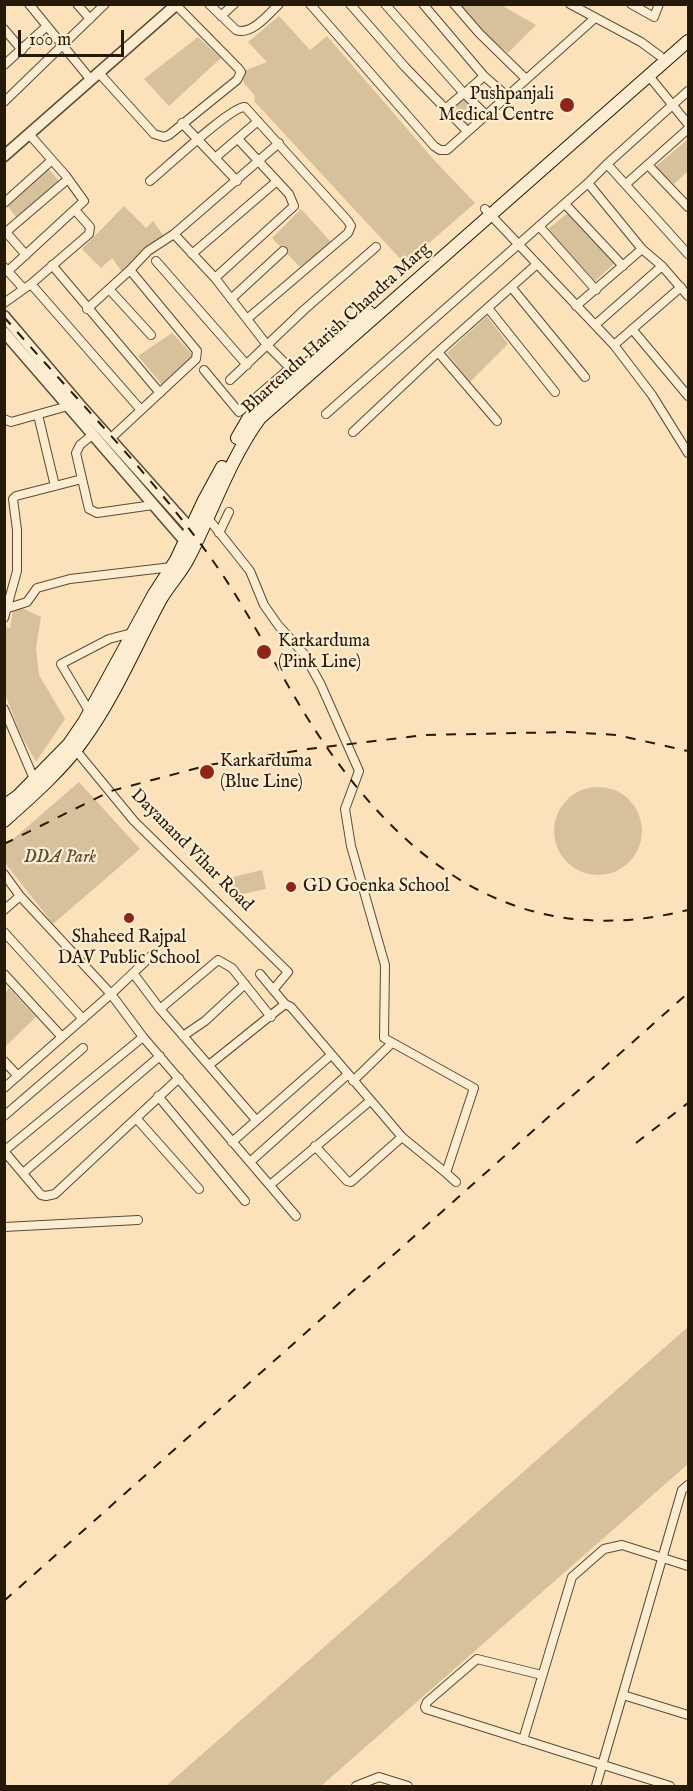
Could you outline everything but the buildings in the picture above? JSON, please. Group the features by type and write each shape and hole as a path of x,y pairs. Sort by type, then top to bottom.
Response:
{"main road":[{"name":"Bhartendu Harish Chandra Marg","path":"488,212 688,30"},
{"name":"Bhartendu Harish Chandra Marg","path":"4,821 37,792 72,747 89,711 154,594 188,545 202,515 250,432 296,374 688,41"},
{"name":"Bhartendu Harish Chandra Marg","path":"4,806 72,747 83,741 100,714 163,596 186,562 188,545"}],"street":[{"path":"4,156 95,76 177,5 241,72 237,80 169,135 164,137 154,134 95,76 64,45 29,4"},
{"path":"77,4 90,19"},
{"path":"4,102 105,4"},
{"path":"209,4 236,30 245,32 279,4"},
{"path":"221,16 234,4"},
{"path":"310,4 434,146 440,150 447,150 595,18"},
{"path":"350,4 405,67 467,131"},
{"path":"385,4 486,115"},
{"path":"423,4 484,76 507,96"},
{"path":"454,4 526,79"},
{"path":"570,4 641,42 660,56"},
{"path":"634,5 654,16 659,4"},
{"path":"4,65 47,26"},
{"path":"4,29 22,50"},
{"path":"445,108 484,76"},
{"path":"649,76 688,124"},
{"path":"326,414 565,204 688,91"},
{"path":"150,181 198,139 240,107 249,110 351,226 348,233 247,319"},
{"path":"215,158 258,121"},
{"path":"182,123 237,181"},
{"path":"626,184 688,129"},
{"path":"29,134 83,198 83,203 26,255 6,269 27,286 141,410"},
{"path":"215,278 292,210 292,198 238,139"},
{"path":"87,309 148,252 174,234 279,143"},
{"path":"4,203 52,160"},
{"path":"608,164 688,254"},
{"path":"648,165 688,207"},
{"path":"26,255 5,231 68,179"},
{"path":"192,254 276,181"},
{"path":"588,183 642,249 662,266 688,296"},
{"path":"565,204 623,266"},
{"path":"4,303 52,266 90,232 87,223 75,210"},
{"path":"488,212 614,345 652,395 688,453"},
{"path":"539,226 596,290"},
{"path":"174,234 215,278 267,345 296,374 239,412 204,370"},
{"path":"230,381 305,309 376,247"},
{"path":"576,306 642,249"},
{"path":"231,299 284,251"},
{"path":"156,261 247,365"},
{"path":"353,432 537,264"},
{"path":"52,266 160,393"},
{"path":"595,325 662,266"},
{"path":"110,439 196,359 197,351 130,270"},
{"path":"614,345 681,287"},
{"path":"512,288 585,377"},
{"path":"109,289 151,335"},
{"path":"488,308 555,392"},
{"path":"4,316 194,533"},
{"path":"632,329 688,396"},
{"path":"4,332 188,545"},
{"path":"438,352 497,421"},
{"path":"4,419 11,422 68,406"},
{"path":"38,415 55,486"},
{"path":"92,435 77,448 76,453 89,509 94,513 153,505"},
{"path":"4,618 17,571 17,530 9,498 82,479"},
{"path":"219,533 229,512"},
{"path":"202,515 249,571 264,605 303,654 321,685 359,771 345,809 351,846 385,965 384,1038 474,1088 446,1173"},
{"path":"8,608 25,604 37,588 70,579 172,567"},
{"path":"89,711 61,664 109,639 132,633"},
{"path":"4,709 34,780"},
{"name":"Dayanand Vihar Road","path":"72,747 134,821 288,972 273,990"},
{"path":"4,873 20,896 111,994 143,1037 296,1216"},
{"path":"4,910 20,896"},
{"path":"4,932 83,1019"},
{"path":"4,1088 152,956"},
{"path":"160,1009 218,960 232,968 271,1017"},
{"path":"133,973 160,1009 256,1120"},
{"path":"4,974 62,1036"},
{"path":"260,974 402,1137 456,1182"},
{"path":"183,1036 205,1021 245,984"},
{"path":"208,1065 285,1004"},
{"path":"143,1037 4,1151 41,1195 55,1194 179,1078"},
{"path":"250,1162 392,1043"},
{"path":"4,1116 83,1048"},
{"path":"232,1142 331,1055"},
{"path":"23,1173 160,1056"},
{"path":"4,1061 18,1076"},
{"path":"158,1096 244,1201"},
{"path":"270,1185 370,1101"},
{"path":"136,1118 199,1189"},
{"path":"315,1146 347,1181 351,1182 402,1137"},
{"path":"4,1227 138,1220"},
{"path":"596,1786 682,1490 688,1485"},
{"path":"523,1740 572,1577 604,1549 622,1545 688,1566"},
{"path":"542,1675 477,1659 425,1704 426,1709 670,1786"},
{"path":"623,1695 688,1715"},
{"path":"356,1786 376,1778 408,1786"}],"green space":[{"path":"457,5 501,5 536,25 508,53 478,29"},
{"path":"279,16 310,50 327,36 434,160 475,203 405,264 254,101 255,96 244,83 241,72 267,62 248,42"},
{"path":"198,37 221,58 169,106 144,79"},
{"path":"466,96 481,112 464,127 450,111"},
{"path":"688,139 688,171 674,184 655,167"},
{"path":"47,167 64,187 22,225 7,205"},
{"path":"124,206 146,228 153,221 166,239 125,276 112,258 101,268 82,249"},
{"path":"301,209 331,242 300,267 272,238"},
{"path":"568,213 615,263 595,281 548,229"},
{"path":"487,316 508,344 470,382 447,353"},
{"path":"172,333 195,357 162,385 138,356"},
{"path":"14,604 41,617 36,648 39,675 65,719 36,762 20,733 5,694 5,627 10,628"},
{"name":"DDA Park","path":"79,782 140,849 53,924 5,863 5,846"},
{"path":"598,787 615,790 629,800 639,814 642,831 639,848 629,862 615,872 598,875 581,872 567,862 557,848 554,831 557,814 567,800 581,790"},
{"path":"262,870 266,889 233,896 229,878"},
{"path":"9,988 36,1017 5,1047 5,993"},
{"path":"688,1327 688,1464 321,1786 166,1786"}],"railway":[{"path":"4,317 138,467 189,529 228,582 321,739 356,786 393,827 433,861 476,889 523,908 574,919 629,920 688,910"},
{"path":"4,844 111,791 209,765 308,749 425,735 567,732 617,735 688,751"},
{"path":"4,1601 688,993"},
{"path":"636,1143 688,1103"}],"place":[{"name":"Pushpanjali Medical Centre","path":"567,105"},
{"name":"Karkarduma (Pink Line)","path":"264,652"},
{"name":"Karkarduma (Blue Line)","path":"207,772"},
{"name":"GD Goenka School","path":"291,887"},
{"name":"Shaheed Rajpal DAV Public School","path":"129,918"}]}
